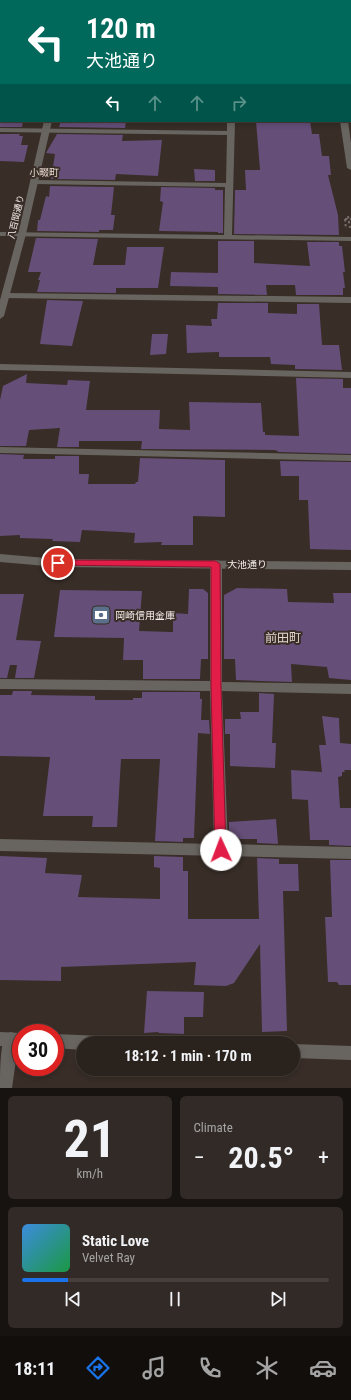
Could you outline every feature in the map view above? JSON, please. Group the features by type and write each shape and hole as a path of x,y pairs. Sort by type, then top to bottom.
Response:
{"street":[{"name":"八百間通り","path":"0,316 7,296 48,122"},
{"path":"228,238 231,122"},
{"path":"344,122 351,168"},
{"path":"0,130 231,133"},
{"path":"34,182 229,184"},
{"path":"0,234 351,239"},
{"path":"7,296 351,300"},
{"path":"0,367 351,375"},
{"path":"0,450 351,458"},
{"name":"大池通り","path":"0,558 58,563 351,566"},
{"path":"216,564 216,686 221,850"},
{"path":"0,684 351,689"},
{"path":"0,845 351,853"},
{"path":"4,1088 10,1039"},
{"path":"64,1041 76,1042"},
{"path":"300,1051 351,1054"}],"path":[{"path":"348,216 351,231 346,231 345,219 351,219"}],"building":[{"path":"0,122 23,122 22,127 0,127"},
{"path":"61,122 126,122 125,128 59,127"},
{"path":"256,122 310,122 312,134 319,134 322,156 329,156 331,175 328,175 338,215 339,235 234,234 235,190 246,190 245,170 260,170"},
{"path":"0,134 20,134 19,136 23,136 21,145 28,145 24,162 0,161"},
{"path":"57,134 123,135 122,141 162,140 158,176 116,174 115,180 51,179 55,154 46,153"},
{"path":"194,169 215,170 215,181 195,181"},
{"path":"50,186 114,187 111,215 115,215 113,230 99,230 99,232 37,231 38,220 40,220 46,196 49,197"},
{"path":"161,187 215,188 215,190 223,190 223,233 159,231 163,202 160,201"},
{"path":"36,238 98,239 93,265 125,265 127,247 164,247 158,288 116,288 116,293 37,292 40,280 38,280 41,272 28,272"},
{"path":"218,241 254,241 254,263 310,266 307,242 339,242 339,246 342,246 345,272 343,272 345,288 343,288 343,295 296,295 295,285 266,285 267,295 218,294 218,287 170,286 171,272 218,273"},
{"path":"47,300 83,301 72,346 40,344"},
{"path":"218,303 268,303 268,313 297,314 297,304 319,304 322,345 339,345 342,370 295,369 295,365 271,364 270,357 219,357 219,352 187,353 186,325 212,326 211,319 217,319"},
{"path":"152,334 168,334 166,354 150,355"},
{"path":"27,374 26,383 67,385 68,380 90,381 86,410 160,410 159,429 190,430 189,402 261,403 263,432 265,432 265,435 299,436 296,378 343,379 343,388 351,388 351,454 279,452 275,450 141,449 142,441 79,441 79,447 57,447 60,428 29,430 26,446 0,446 0,400 3,386"},
{"path":"0,454 24,455 23,459 55,459 55,456 79,456 79,474 89,474 88,484 135,484 138,482 140,458 225,460 225,517 193,516 193,545 161,545 162,542 134,543 135,533 82,530 80,542 20,538 20,535 0,536"},
{"path":"280,461 351,462 351,550 310,549 308,500 299,500 299,476 281,476"},
{"path":"237,588 287,589 288,602 334,603 333,593 351,593 351,680 329,678 327,667 291,664 292,682 236,680 235,659 224,659 224,595"},
{"path":"189,589 203,589 208,593 208,659 201,659 200,679 143,679 143,660 123,660 124,638 54,637 60,590 142,591 139,631 173,632 173,613 188,614"},
{"path":"0,594 24,594 16,640 41,641 34,678 15,678 17,665 10,665 7,678 0,678"},
{"path":"13,691 32,691 31,695 95,696 95,700 133,700 133,698 142,698 142,692 200,692 200,699 202,699 201,720 209,720 210,734 198,733 194,838 183,838 183,842 155,841 160,759 121,759 117,827 92,827 93,816 43,816 50,757 0,756 0,695 12,695"},
{"path":"259,693 274,694 272,743 276,743 275,768 230,766 230,734 225,734 225,719 241,719 240,712 259,712"},
{"path":"322,716 339,718 340,743 351,744 351,770 344,770 345,772 342,772 342,776 338,777 340,808 351,808 351,846 329,845 329,840 310,840 308,800 292,799 291,770 322,772 319,745 326,745"},
{"path":"276,819 278,844 257,843 257,839 240,839 229,830 229,822"},
{"path":"0,856 47,858 45,873 82,875 78,897 160,899 160,868 154,867 154,856 183,857 183,871 188,871 188,919 259,919 257,858 279,859 279,864 298,864 299,891 283,891 287,1031 262,1032 260,944 234,983 226,986 194,985 196,962 61,967 61,981 0,980"},
{"path":"330,860 351,860 351,985 339,985 337,982 328,982 325,917 332,917"},
{"path":"147,991 204,992 203,1017 184,1017 184,1034 158,1032 144,1033"}],"place":[{"name":"岡崎信用金庫","path":"101,615"}],"district":[{"name":"小畷町","path":"44,172"},
{"name":"前田町","path":"283,638"}],"route":[{"path":"58,563 216,564 216,686 221,850"}]}
